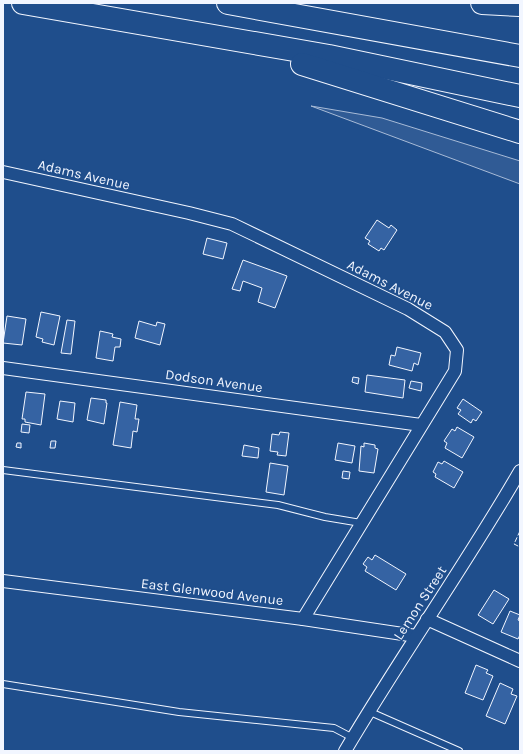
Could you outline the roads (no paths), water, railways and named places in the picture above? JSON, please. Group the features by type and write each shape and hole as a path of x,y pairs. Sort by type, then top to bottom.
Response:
{"highway":[{"path":"23,3 329,56 520,96"},
{"path":"228,3 520,56"},
{"path":"482,3 520,4"},
{"path":"211,36 520,132"}],"street":[{"name":"Adams Avenue","path":"3,172 189,213 232,224 408,309 445,332 457,350 455,371 303,619"},
{"name":"Dodson Avenue","path":"3,368 421,425"},
{"name":"Lemon Street","path":"345,751 368,711 495,514 520,471"},
{"name":"East Glenwood Avenue","path":"3,581 303,619 416,636"},
{"path":"427,619 520,661"}],"lane":[{"path":"3,470 278,505 325,517 361,523"},
{"path":"3,684 179,712 334,728 352,738"},
{"path":"368,711 459,751"}]}
